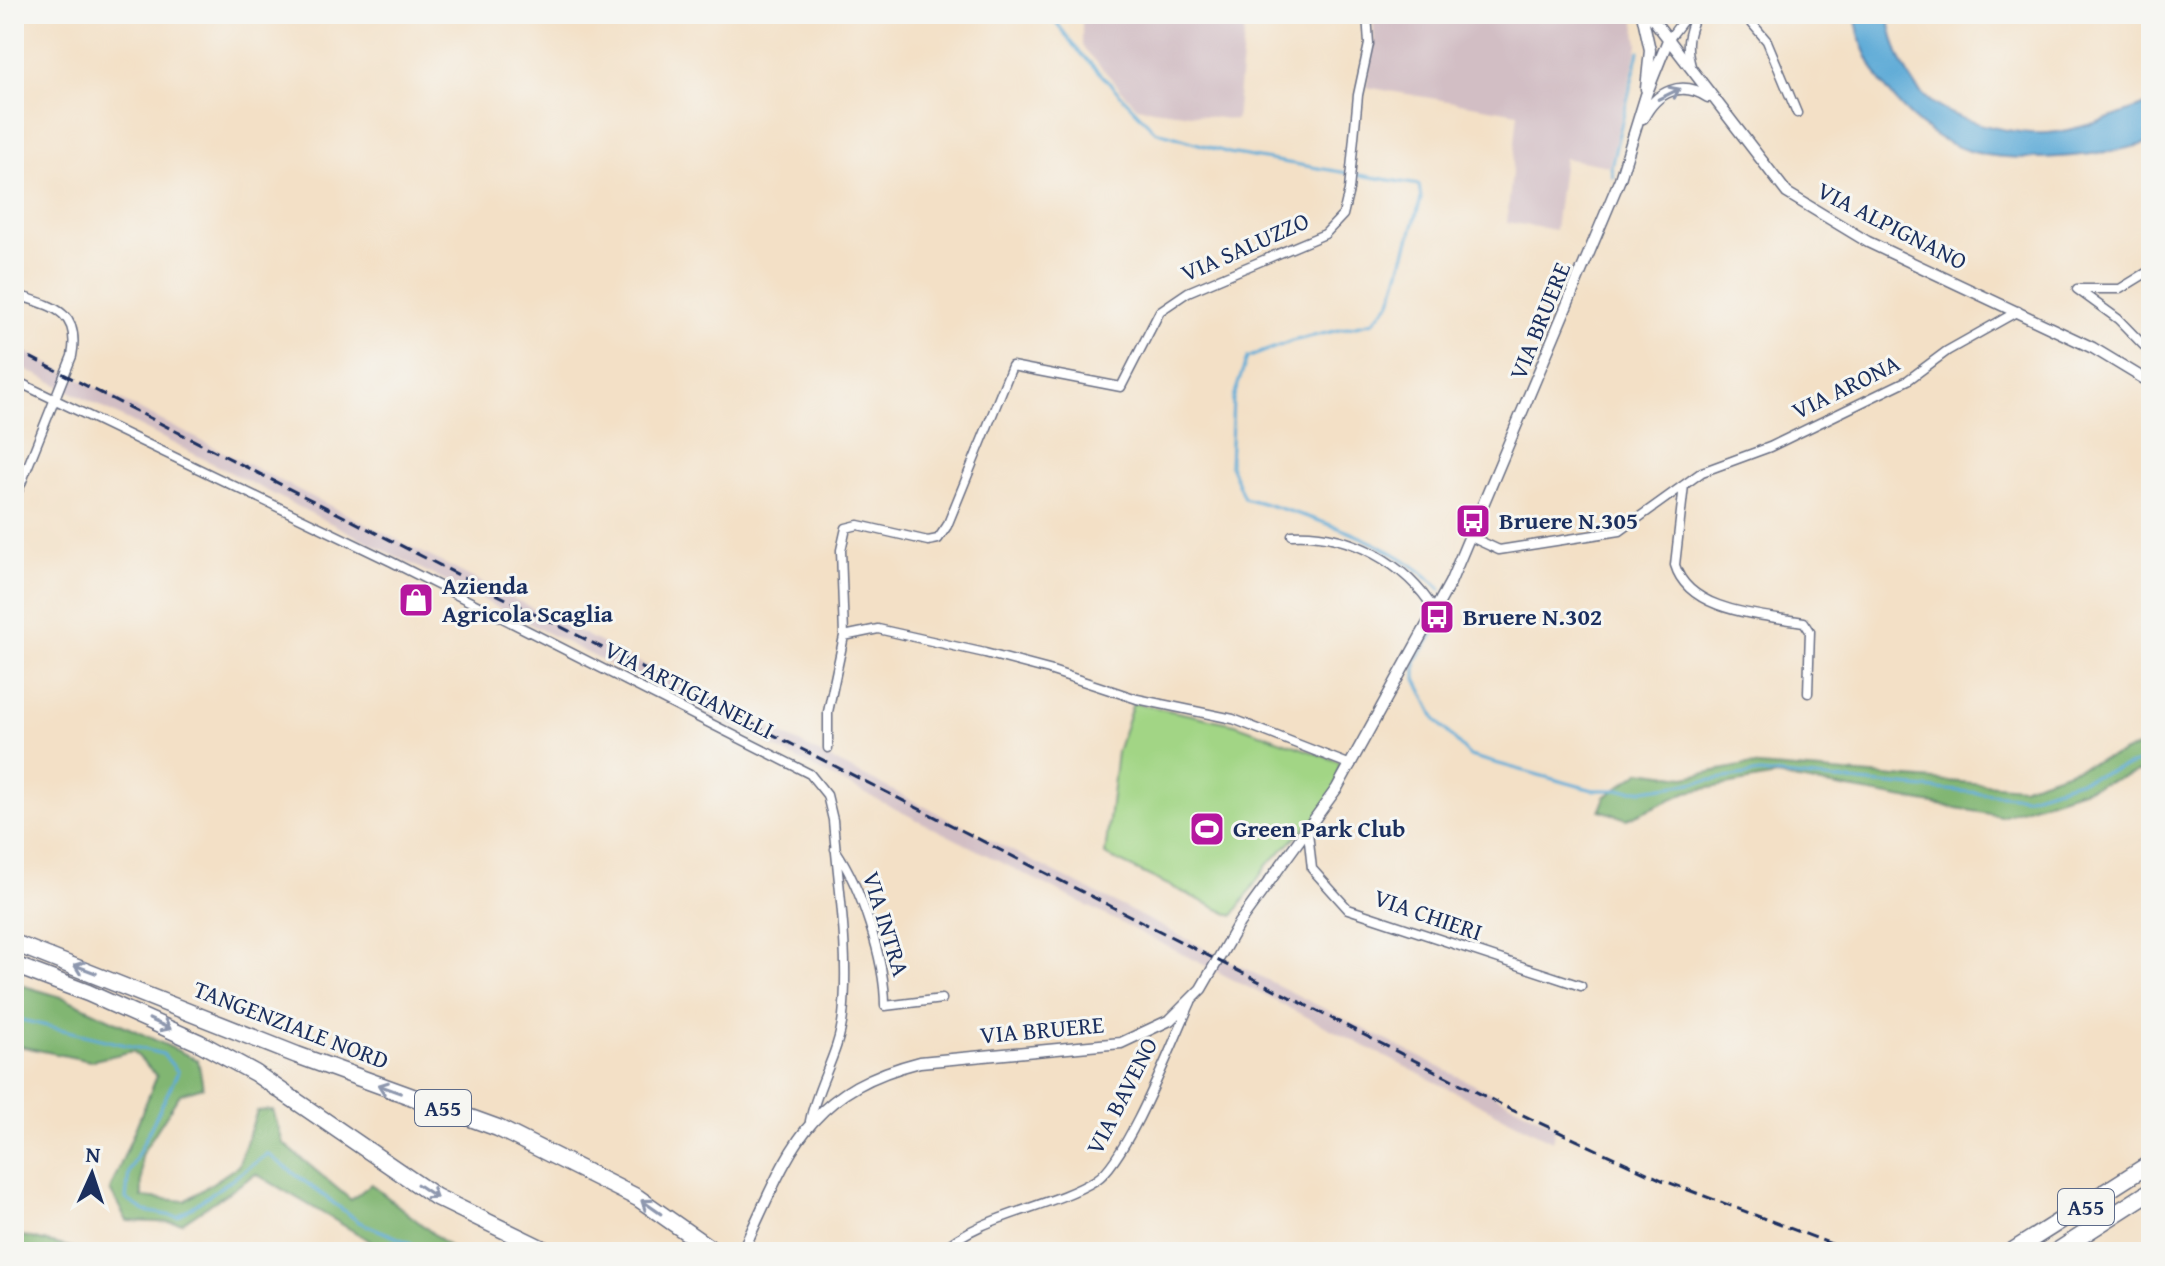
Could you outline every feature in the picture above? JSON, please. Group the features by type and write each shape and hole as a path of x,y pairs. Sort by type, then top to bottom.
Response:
{"highway":[{"name":"TANGENZIALE NORD","path":"14,943 91,971 285,1051 498,1128 638,1198 715,1252"},
{"name":"TANGENZIALE NORD","path":"14,965 88,993 200,1043 255,1073 436,1197 549,1252"},
{"name":"A55","path":"2015,1250 2151,1163"},
{"name":"A55","path":"2056,1252 2151,1191"}],"street":[{"name":"VIA SALUZZO","path":"844,636 841,550 846,528 858,525 928,541 938,539 947,526 1012,366 1121,387 1160,311 1188,292 1325,234 1343,215 1358,95 1369,44 1367,14"},
{"path":"1642,14 1650,50 1646,95"},
{"name":"VIA ALPIGNANO","path":"1649,14 1787,193 1868,242 2093,348 2151,383"},
{"path":"1668,40 1688,14"},
{"path":"1694,75 1686,49 1687,34 1696,14"},
{"path":"1744,14 1767,41 1797,113"},
{"name":"VIA BRUERE","path":"742,1252 794,1143 810,1121 846,1094 892,1071 951,1057 1063,1051 1121,1043 1159,1027 1191,1001 1239,923 1308,832 1351,765 1435,611 1471,537 1572,298 1620,179 1646,95 1668,40"},
{"path":"1634,134 1649,107 1673,89 1693,90 1717,105"},
{"path":"2151,270 2120,289 2077,289 2118,319 2151,353"},
{"path":"14,294 60,310 72,328 72,356 14,501"},
{"name":"VIA ARONA","path":"1471,537 1499,550 1620,531 1702,472 1770,447 1908,380 1947,351 2018,311"},
{"name":"VIA ARTIGIANELLI","path":"14,380 392,562 810,774 827,795 835,848 845,980 843,1019 829,1073 810,1121"},
{"path":"1684,485 1675,565 1679,577 1697,593 1729,608 1804,622 1810,631 1808,693"},
{"path":"1292,535 1335,537 1364,549 1399,569 1420,586 1435,611"},
{"path":"828,748 828,712 844,636 878,629 998,657 1137,699 1233,719 1351,765"},
{"name":"VIA CHIERI","path":"1308,832 1312,869 1348,909 1581,986"},
{"name":"VIA INTRA","path":"835,848 849,869 883,971 885,1006 942,999"},
{"name":"VIA BAVENO","path":"940,1252 1032,1205 1098,1179 1112,1164 1141,1111 1191,1001"}],"shaded area":[{"path":"1082,14 1246,14 1236,120 1137,107 1082,46"},
{"path":"1373,14 1634,14 1638,45 1609,166 1564,158 1555,230 1507,222 1518,113 1366,87 1374,42"},
{"path":"14,346 1556,1126 1552,1141 14,363"}],"green space":[{"name":"Green Park Club","path":"1133,703 1235,724 1340,762 1333,802 1267,865 1233,916 1105,855 1117,752"},
{"path":"2151,743 2151,768 2001,816 1776,776 1687,792 1627,819 1600,810 1605,797 1641,771 1685,777 1746,765 2022,787"},
{"path":"14,983 65,998 198,1060 203,1087 180,1094 141,1155 142,1197 185,1201 238,1166 257,1111 273,1110 283,1143 351,1200 371,1184 456,1252 389,1252 256,1174 182,1223 127,1221 110,1190 157,1076 133,1051 90,1061 14,1045"},
{"path":"14,1234 90,1252 23,1252 14,1249"}],"water":[{"path":"1855,14 1888,14 1897,51 1908,75 1924,96 1961,118 2011,131 2057,132 2093,124 2151,103 2151,142 2111,151 2038,158 1992,156 1951,144 1912,118 1880,80 1860,37"}],"waterway":[{"path":"1050,14 1074,46 1155,131 1229,153 1419,185 1421,199 1391,301 1373,322 1292,341 1247,358 1233,399 1230,465 1244,498 1322,522 1375,544 1400,557 1441,590"},
{"path":"1613,177 1611,167 1639,51"},
{"path":"1448,602 1445,617 1416,660 1416,679 1436,720 1470,756 1593,790 1643,790 1760,773 2025,797 2151,759"},
{"path":"14,1018 163,1054 178,1072 129,1172 126,1199 145,1211 178,1217 268,1154 359,1222 410,1243 420,1252"}],"railway":[{"path":"14,349 1512,1110 1662,1180 1853,1252"}],"place":[{"name":"Bruere N.305","path":"1473,521"},
{"name":"Azienda Agricola Scaglia","path":"416,600"},
{"name":"Bruere N.302","path":"1437,617"},
{"name":"Green Park Club","path":"1207,829"}]}
